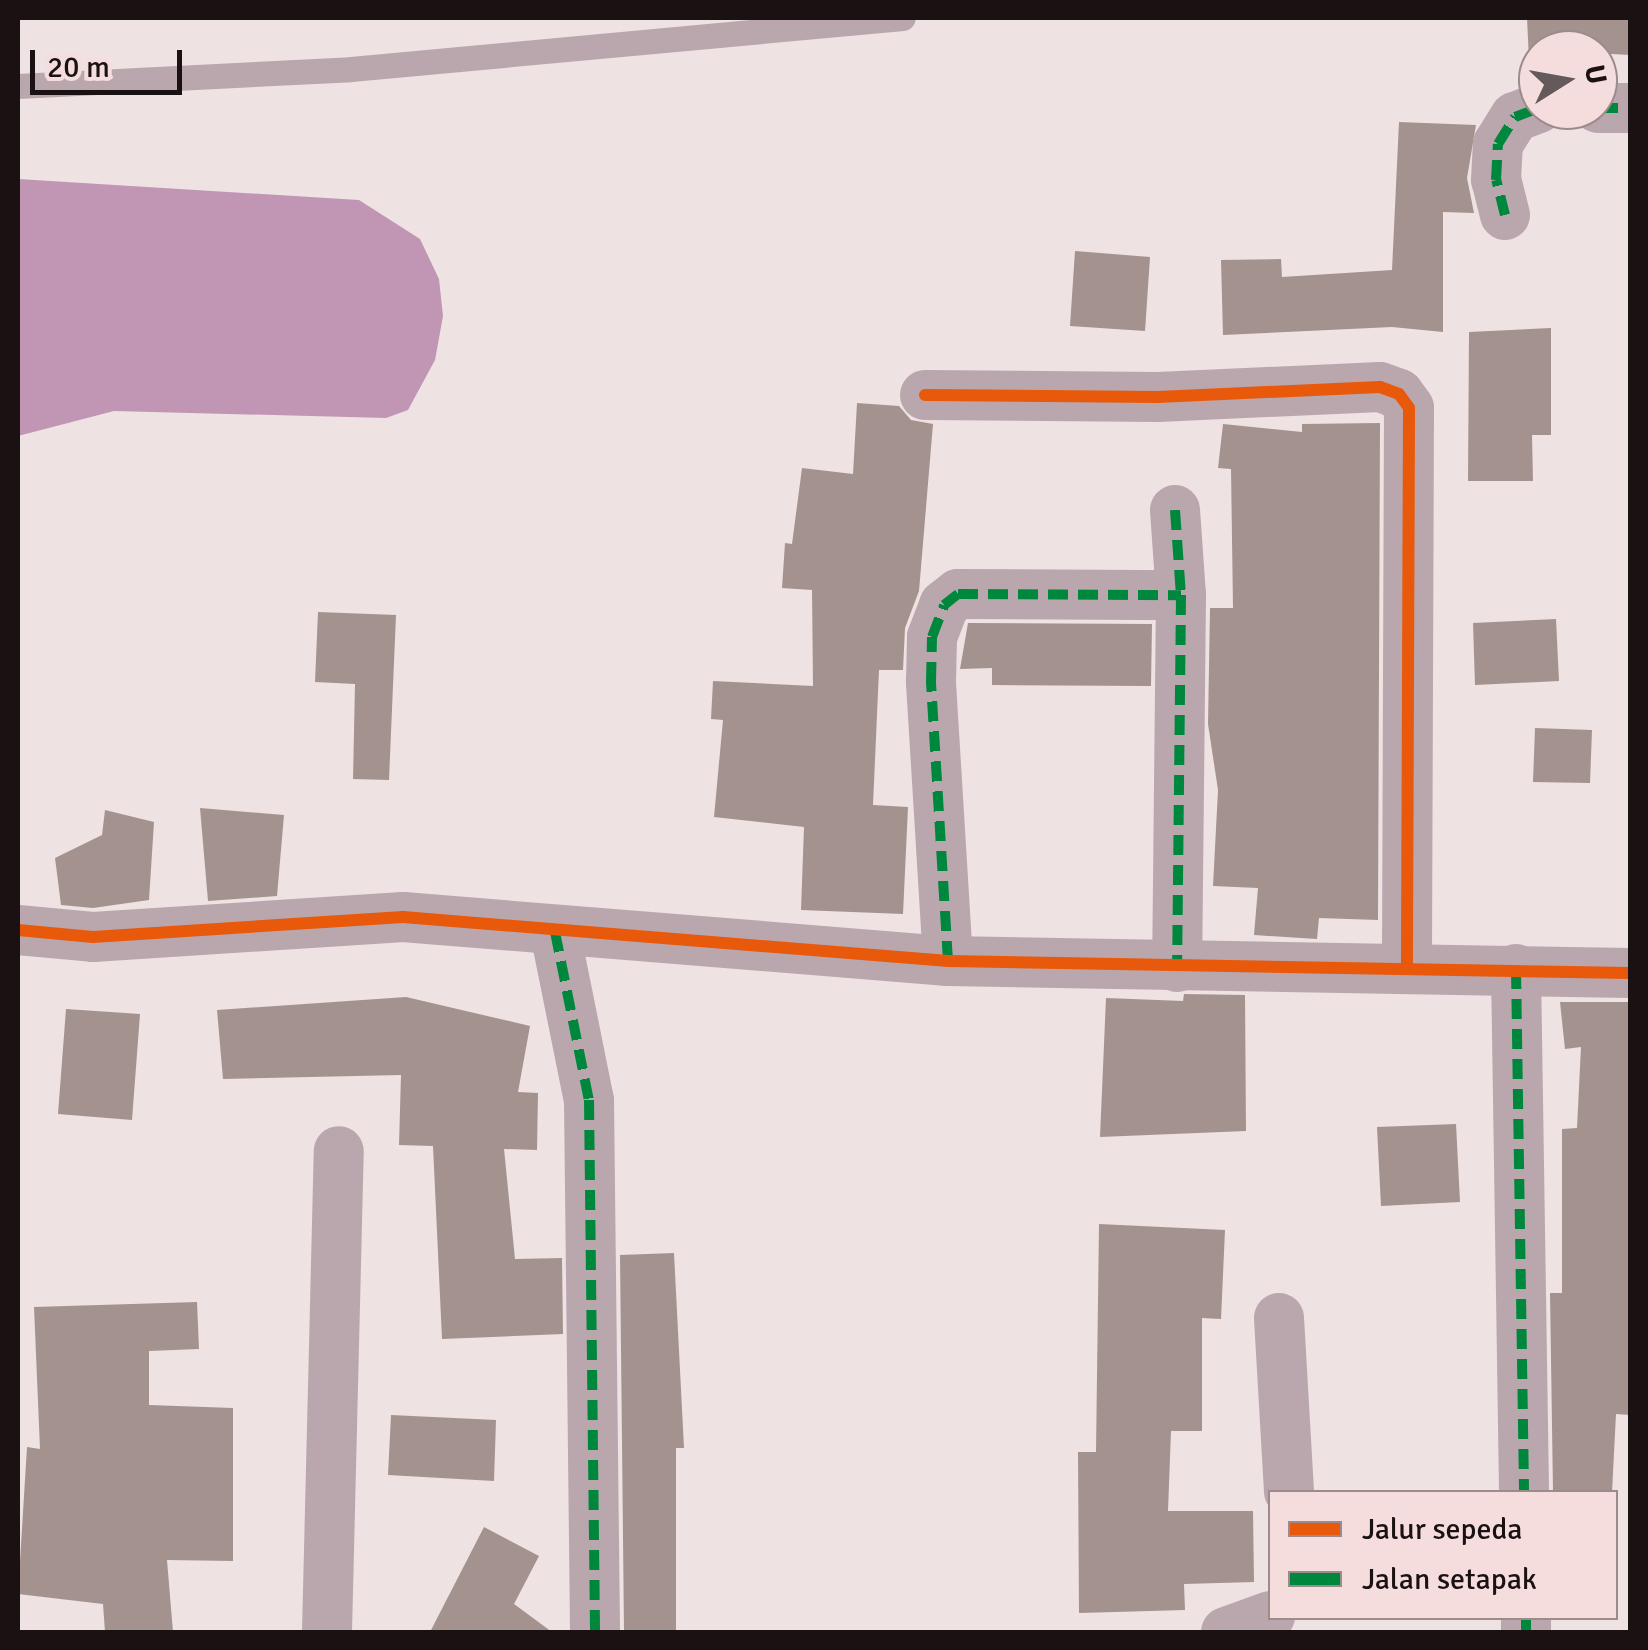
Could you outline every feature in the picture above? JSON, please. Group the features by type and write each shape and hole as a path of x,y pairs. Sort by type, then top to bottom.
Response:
{"street":[{"path":"1505,215 1498,144 1518,116"},
{"path":"925,395 1158,396 1380,387 1399,394 1409,408 1407,966"},
{"path":"1175,510 1181,595 1178,967"},
{"path":"948,961 931,682 932,636 944,605 958,594 1181,595"},
{"path":"18,930 93,937 403,917 948,961 1178,967 1407,966 1630,973"},
{"path":"556,932 589,1100 595,1632"},
{"path":"1516,968 1524,1490"},
{"path":"327,1632 339,1151"},
{"path":"1279,1318 1289,1490"},
{"path":"1226,1632 1268,1617"}],"lane":[{"path":"18,86 351,69 903,18"}],"shaded area":[{"path":"18,179 359,200 420,239 439,279 443,316 435,360 408,410 386,418 114,411 18,436"}],"building":[{"path":"1527,18 1630,18 1630,55 1618,54 1618,30 1528,30"},
{"path":"1399,122 1476,125 1467,178 1474,213 1443,212 1443,332 1392,327 1223,335 1221,260 1281,259 1282,277 1392,270"},
{"path":"1075,251 1150,257 1145,331 1070,326"},
{"path":"1551,328 1551,435 1532,435 1533,481 1468,481 1469,332"},
{"path":"857,403 899,406 911,420 933,424 919,591 905,628 903,670 879,670 873,805 908,807 903,914 801,910 804,827 714,817 723,720 711,719 713,681 813,686 812,590 782,588 785,543 792,544 802,468 853,474"},
{"path":"1380,423 1378,920 1319,918 1317,939 1254,935 1258,888 1213,886 1218,790 1208,724 1210,608 1233,608 1231,469 1218,468 1223,424 1302,432 1302,424"},
{"path":"318,612 396,615 389,780 353,779 355,684 315,682"},
{"path":"1556,619 1559,681 1475,685 1473,623"},
{"path":"968,623 1152,624 1151,686 992,685 992,668 960,669"},
{"path":"1535,728 1592,730 1590,783 1533,782"},
{"path":"200,808 284,815 277,896 208,901"},
{"path":"105,810 154,822 149,900 93,908 61,905 55,858 102,835"},
{"path":"1184,994 1245,995 1246,1131 1100,1137 1106,998 1183,1001"},
{"path":"406,997 530,1026 518,1092 538,1093 537,1150 504,1149 515,1259 562,1258 563,1334 442,1339 433,1146 399,1145 401,1075 223,1079 217,1010"},
{"path":"1560,1002 1630,1002 1630,1415 1616,1414 1612,1490 1553,1490 1550,1293 1562,1293 1562,1129 1577,1128 1581,1047 1565,1049"},
{"path":"66,1009 140,1014 132,1120 58,1114"},
{"path":"1456,1124 1460,1202 1381,1206 1377,1127"},
{"path":"1099,1224 1225,1230 1221,1319 1202,1318 1202,1431 1171,1431 1168,1511 1253,1511 1254,1582 1184,1584 1185,1610 1079,1613 1078,1452 1096,1452"},
{"path":"674,1253 684,1448 676,1448 676,1632 624,1632 620,1255"},
{"path":"197,1302 199,1349 149,1351 149,1405 233,1408 233,1561 167,1560 173,1632 105,1632 103,1604 18,1594 27,1447 40,1449 34,1307"},
{"path":"391,1415 496,1420 494,1481 388,1475"},
{"path":"484,1527 539,1556 514,1604 552,1632 430,1632"}],"marked path":[{"path":"1618,108 1630,108"},
{"path":"1505,215 1496,180 1498,144 1518,116"},
{"path":"1175,510 1181,595 1177,967"},
{"path":"948,961 931,682 932,637 944,605 958,594 1181,595"},
{"path":"555,932 589,1100 595,1632"},
{"path":"1516,969 1524,1490"},
{"path":"1526,1620 1526,1632"}],"cycle path":[{"path":"925,395 1158,397 1380,387 1399,394 1409,408 1407,966"},
{"path":"18,930 93,937 403,917 948,961 1630,973"}]}
